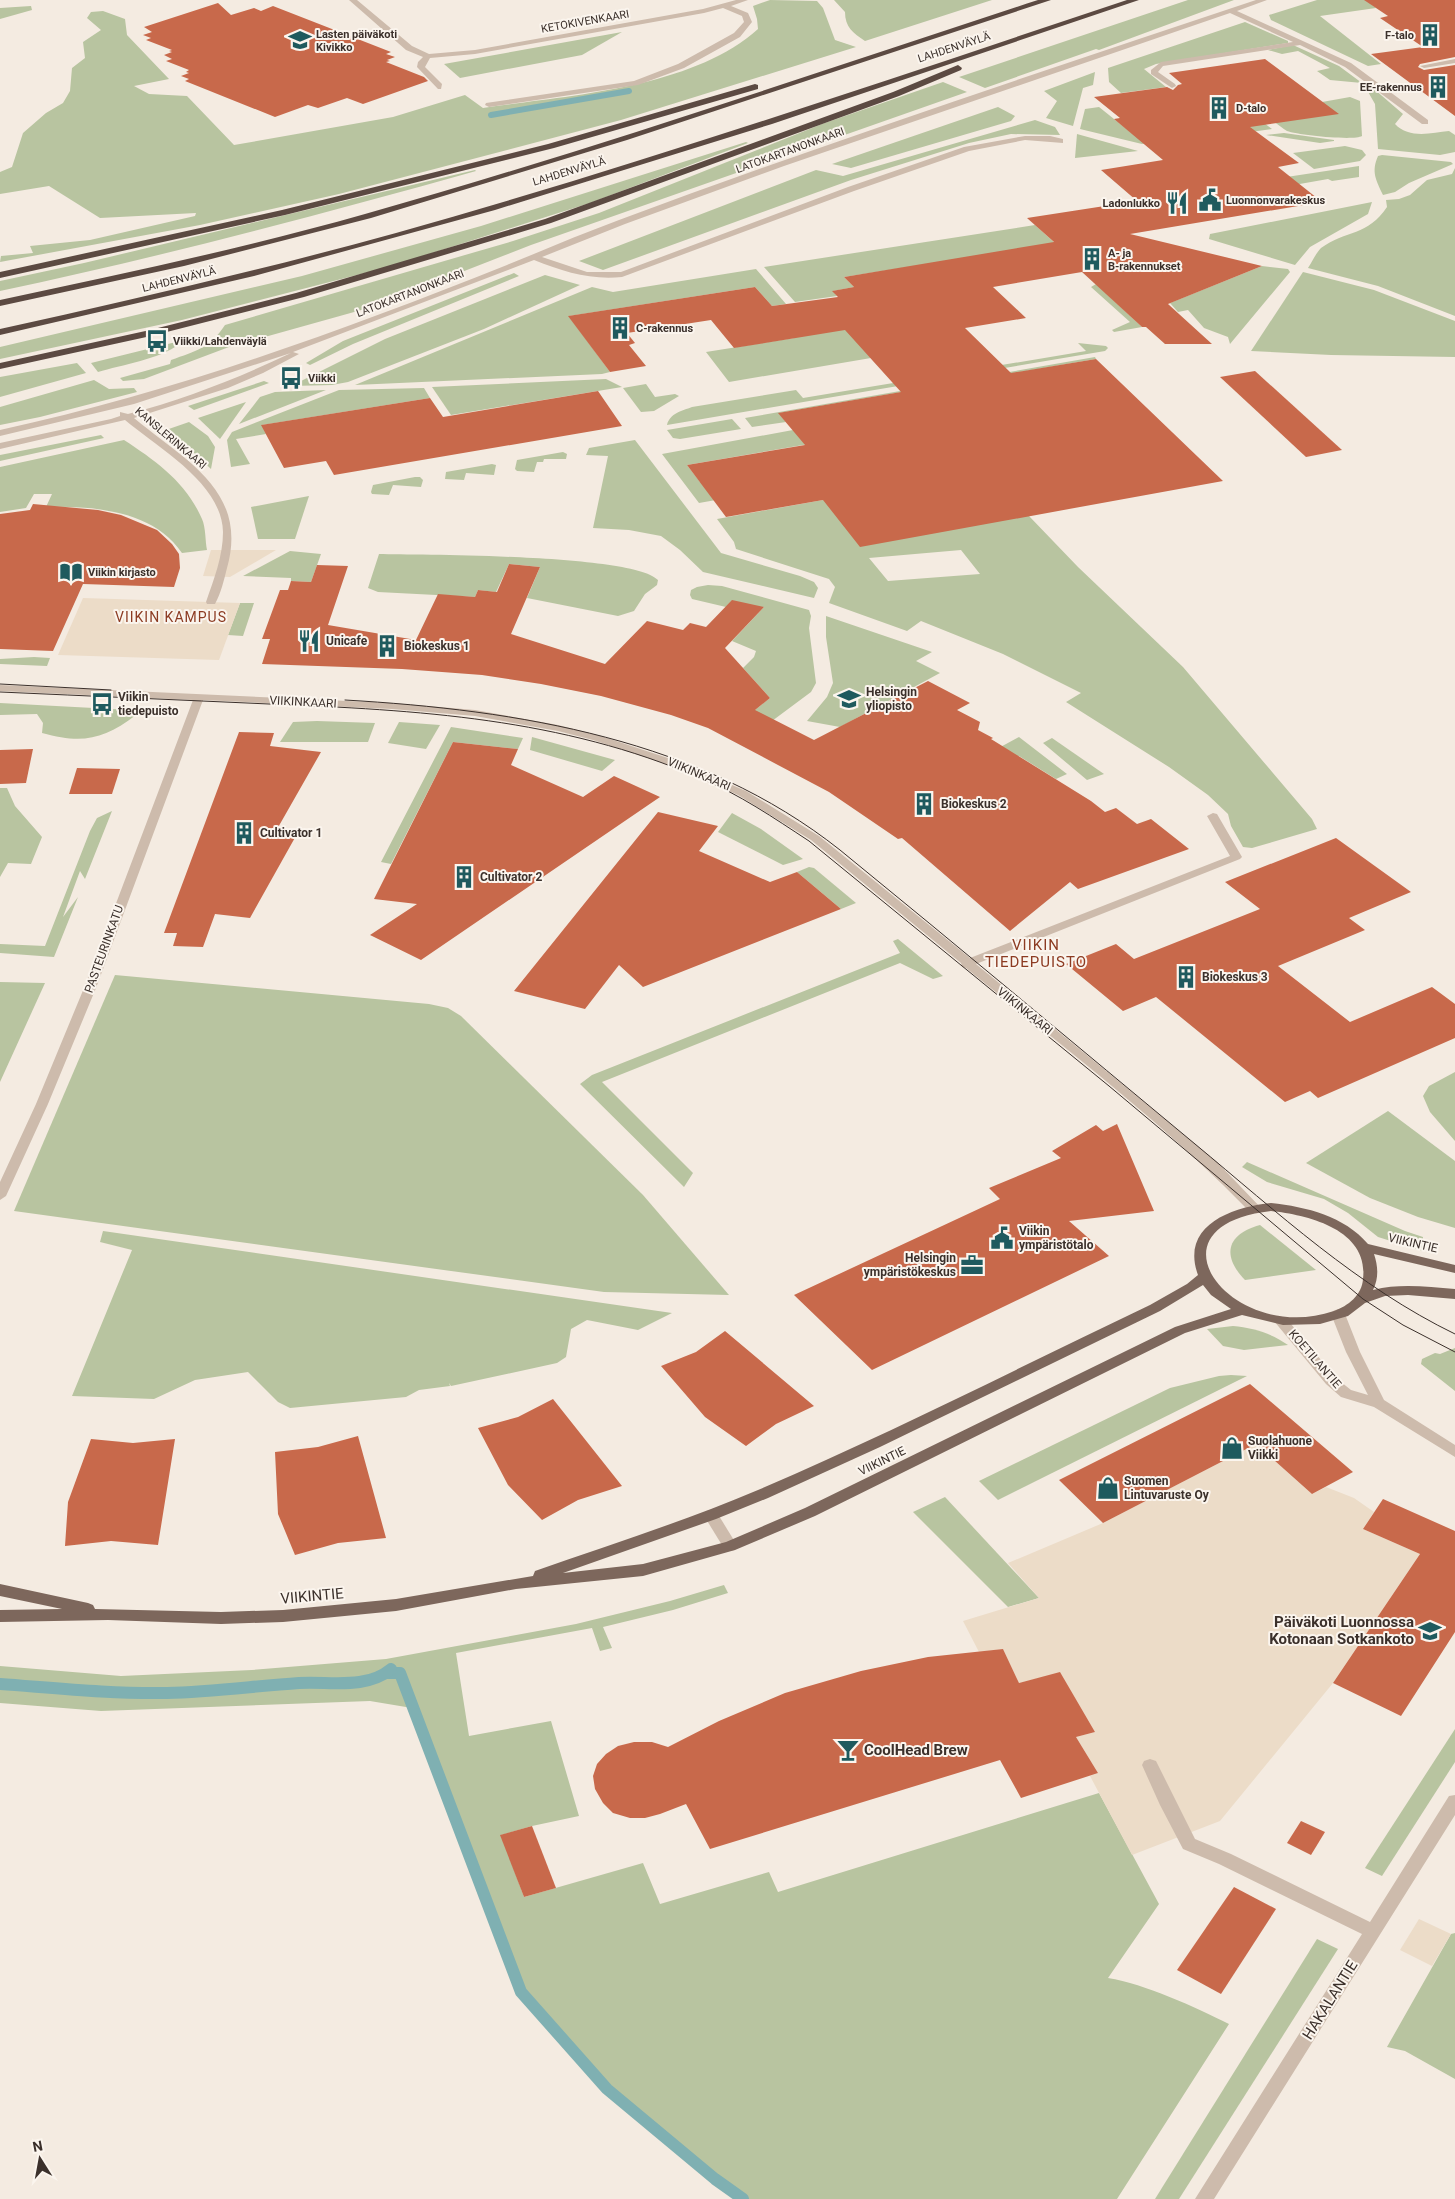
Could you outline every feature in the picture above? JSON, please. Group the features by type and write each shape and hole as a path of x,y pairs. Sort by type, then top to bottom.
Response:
{"highway":[{"name":"LAHDENVÄYLÄ","path":"0,304 143,273 366,216 679,122 894,49 1047,0"},
{"name":"LAHDENVÄYLÄ","path":"0,332 169,295 398,236 588,179 1135,0"},
{"path":"0,366 151,333 300,295 548,222 896,94 1048,29"},
{"path":"0,275 282,212 551,146 706,100 894,49"}],"main road":[{"path":"1363,1299 1372,1273 1370,1260 1364,1247 1350,1233 1332,1221 1309,1212 1286,1208 1255,1208 1228,1217 1212,1228 1202,1243 1199,1259 1204,1277 1220,1295 1243,1310 1281,1321 1311,1321 1338,1314 1378,1292 1408,1290 1455,1294"},
{"name":"VIIKINTIE","path":"1364,1247 1455,1269"},
{"name":"VIIKINTIE","path":"516,1583 711,1516 875,1443 1155,1308 1192,1287 1204,1277"},
{"name":"VIIKINTIE","path":"0,1616 108,1614 221,1618 283,1616 396,1605 516,1583 643,1570 730,1546 810,1512 1180,1330 1243,1310"},
{"name":"VIIKINTIE","path":"0,1590 108,1614"}],"street":[{"path":"354,0 409,48 428,56 422,62 421,67 438,84 438,88"},
{"name":"KETOKIVENKAARI","path":"428,56 475,52 725,6 744,0"},
{"name":"LATOKARTANONKAARI","path":"0,433 116,407 211,378 329,336 620,223 839,144 1263,0"},
{"path":"489,105 635,82 681,66 736,35 748,22 745,15 725,6"},
{"path":"1230,11 1249,18 1348,66 1425,122"},
{"path":"1172,86 1154,72 1161,64 1300,43"},
{"path":"1424,66 1455,61"},
{"path":"534,257 581,274 601,277 622,274 851,189 967,149 1025,138 1050,138 1060,141"},
{"name":"LATOKARTANONKAARI","path":"0,446 127,417 226,386 272,366 329,336"},
{"name":"KANSLERINKAARI","path":"116,407 194,470 220,503 226,516 227,541 223,564 211,602"},
{"name":"VIIKINKAARI","path":"0,688 392,706 475,713 558,728 612,742 670,762 742,793 808,833 1200,1155 1255,1208"},
{"name":"PASTEURINKATU","path":"0,1196 42,1104 90,988 199,697"},
{"path":"966,964 1236,857 1213,816"},
{"path":"1338,1314 1352,1352 1379,1404"},
{"name":"KOETILANTIE","path":"1281,1321 1331,1380 1346,1394 1379,1404 1455,1452"},
{"path":"711,1516 730,1546"},
{"path":"1150,1765 1168,1805 1189,1844 1225,1859 1373,1931"},
{"name":"HAKALANTIE","path":"1204,2199 1455,1801"}],"green space":[{"path":"770,0 817,1 823,8 835,40 856,47 621,120 339,194 200,225 0,262 1,256 33,253 30,246 90,240 195,216 196,213 100,218 49,186 0,194 0,172 12,167 23,133 46,113 63,103 70,91 72,68 85,58 83,42 101,30 87,18 91,12 103,11 125,19 127,35 169,79 134,86 149,94 187,96 234,145 393,117 465,95 483,108 590,93 664,77 699,65 730,49 758,29 753,6"},
{"path":"834,0 992,0 865,41 850,29 846,22 845,12"},
{"path":"1188,0 1234,0 1099,50 1096,49 985,88 959,77"},
{"path":"1317,0 1398,0 1371,4 1376,8 1320,16 1381,64 1368,66 1271,20 1269,15"},
{"path":"31,6 32,10 0,19 0,8"},
{"path":"1245,22 1288,41 1288,43 1156,64 1144,69 1166,87 1121,93 1109,82 1108,68"},
{"path":"622,32 582,55 460,78 444,64"},
{"path":"1293,45 1339,66 1362,83 1330,80 1317,71 1330,68 1298,51 1282,54 1268,50"},
{"path":"1095,72 1093,85 1083,88 1073,126 1046,118 1057,101 1044,91"},
{"path":"943,82 967,92 531,245 372,307 229,347 144,379 123,381 120,378 170,364 171,360 202,348 214,339 225,325 513,241 599,213 822,124"},
{"path":"1374,89 1403,114 1395,124 1401,129 1420,134 1449,131 1455,135 1455,152 1440,155 1378,149 1375,104 1367,90"},
{"path":"1350,97 1360,101 1362,136 1338,138 1302,134 1287,131 1274,122 1322,102"},
{"path":"998,107 1015,116 1011,121 851,168 832,164"},
{"path":"1099,107 1134,135 1256,117 1272,129 1208,138 1204,135 1142,144 1080,129 1085,109"},
{"path":"1035,120 1055,127 1060,135 1011,134 969,143 851,180 603,270 579,261 816,170 843,176"},
{"path":"1284,133 1334,141 1320,143 1266,135"},
{"path":"1077,134 1138,151 1075,158"},
{"path":"746,142 748,143 590,203 388,267 182,320 0,359 0,347 302,276 481,226"},
{"path":"1345,146 1362,150 1366,155 1360,161 1314,169 1293,153"},
{"path":"1378,156 1451,162 1453,164 1409,183 1395,192 1383,195 1376,180 1375,171"},
{"path":"1359,166 1359,177 1332,181 1328,179 1294,185 1261,181"},
{"path":"1455,168 1455,316 1378,286 1308,268 1321,248 1372,223 1387,207 1386,200 1399,199 1410,195 1427,180 1452,174"},
{"path":"475,170 240,235 0,291 0,281 84,263"},
{"path":"1372,202 1368,214 1310,247 1295,265 1209,239 1210,234"},
{"path":"1035,225 1056,244 844,277 854,287 833,291 837,296 795,302 764,267"},
{"path":"1262,266 1288,269 1290,272 1230,344 1228,337 1204,328 1188,310 1178,312 1170,303"},
{"path":"756,269 786,304 772,306 755,287 569,316 610,372 602,374 355,385 592,287 613,292"},
{"path":"1303,272 1374,290 1455,321 1455,357 1331,355 1251,351"},
{"path":"514,273 519,276 353,344 310,365 306,363 343,341"},
{"path":"545,275 580,285 484,329 348,382 332,385 291,386 385,339"},
{"path":"1096,284 1142,327 1114,332 1112,330 1130,322 1091,287"},
{"path":"855,303 871,358 729,382 706,352 794,338"},
{"path":"176,342 179,344 162,354 98,372 91,363"},
{"path":"1078,343 1106,346 1108,348 1105,351 667,425 674,415 692,407 796,390 803,398 1086,351"},
{"path":"1095,357 1096,359 779,413 786,422 752,427 745,418"},
{"path":"77,363 86,373 0,397 0,377"},
{"path":"606,379 622,387 451,415 432,387"},
{"path":"94,380 109,389 134,388 137,392 40,417 0,425 0,407"},
{"path":"264,381 269,383 194,410 188,406"},
{"path":"646,384 655,397 675,394 679,396 654,411 641,412 623,388"},
{"path":"424,388 430,398 262,425 266,434 236,439 250,464 231,467 227,440 232,432 339,390"},
{"path":"326,390 239,424 260,397 275,392"},
{"path":"246,402 220,439 198,418"},
{"path":"732,419 741,429 680,439 673,438 667,430"},
{"path":"189,422 208,436 215,447 211,469 192,451 163,431"},
{"path":"793,430 850,437 687,465 700,482 880,471 699,503 662,454"},
{"path":"101,435 104,438 0,461 0,455"},
{"path":"124,440 159,464 188,494 203,523 207,550 182,553 170,539 155,528 139,519 121,514 83,508 46,507 52,494 34,494 26,508 0,512 0,467"},
{"path":"635,440 721,553 800,576 814,582 818,588 814,598 703,572 680,550 661,536 629,530 593,528 608,456 586,455 589,448"},
{"path":"563,452 567,454 566,459 544,459 543,462 537,462 534,472 517,471 515,469 517,460"},
{"path":"1035,462 1029,516 1078,567 1183,667 1312,819 1317,829 1252,848 1243,847 1231,826 1228,814 1208,795 1169,767 1066,702 1081,693 1003,654 921,621 907,631 829,603 835,587 829,579 736,549 734,542 717,519","holes":["961,550 980,574 888,581 869,558"]},
{"path":"492,464 496,465 494,475 466,473 464,480 445,479 446,472"},
{"path":"420,477 423,480 421,487 393,485 389,495 372,494 371,492 373,485"},
{"path":"309,496 295,539 258,539 251,507"},
{"path":"290,551 321,554 311,582 291,581 291,578 243,576"},
{"path":"379,554 480,556 571,561 610,565 641,571 658,580 657,585 645,594 634,611 618,616 527,598 540,567 509,564 496,592 478,590 475,597 378,592 368,588"},
{"path":"708,585 722,586 809,610 811,616 809,628 816,683 811,692 772,721 751,713 770,698 743,668 754,657 756,651 732,641 764,607 726,607 692,599 690,595 691,590"},
{"path":"240,603 254,603 243,636 228,635"},
{"path":"826,616 932,652 916,661 940,673 840,727 807,721 827,697 833,683 826,637"},
{"path":"50,658 47,666 0,664 0,659"},
{"path":"0,703 131,710 136,715 102,735 81,739 69,738 42,733 43,723 37,714 0,715"},
{"path":"293,722 375,723 368,742 280,742"},
{"path":"399,722 440,725 426,749 388,743"},
{"path":"451,727 523,738 518,749 453,742 391,864 381,862"},
{"path":"532,737 615,760 602,771 530,750"},
{"path":"1019,737 1067,774 1056,779 1019,756 998,765 982,757"},
{"path":"1052,738 1104,774 1087,780 1043,743"},
{"path":"0,788 7,788 15,806 42,837 31,864 8,863 0,877"},
{"path":"112,811 85,879 80,871 63,917 78,897 54,957 0,953 0,944 45,946 90,831 97,818"},
{"path":"732,813 761,829 803,859 783,865 718,832"},
{"path":"809,867 814,868 856,903 841,909 797,872"},
{"path":"898,939 943,976 933,979 900,963 602,1082 693,1173 684,1187 580,1084 592,1075 900,953 893,941"},
{"path":"115,975 429,1004 448,1008 461,1016 643,1195 729,1295 604,1292 14,1211"},
{"path":"0,982 45,983 0,1082"},
{"path":"1455,1072 1455,1141 1430,1112 1423,1096 1429,1086"},
{"path":"1388,1111 1455,1161 1455,1228 1418,1217 1370,1198 1306,1163"},
{"path":"1247,1162 1405,1231 1423,1237 1423,1251 1378,1237 1348,1213 1324,1199 1267,1182 1242,1167"},
{"path":"1260,1225 1316,1270 1245,1280 1237,1271 1233,1262 1230,1254 1231,1246 1240,1234"},
{"path":"103,1231 672,1313 638,1330 587,1320 571,1329 566,1357 557,1363 451,1386 449,1383 450,1386 419,1390 406,1397 290,1408 278,1402 248,1372 195,1380 154,1399 72,1396 132,1250 100,1242"},
{"path":"1233,1326 1262,1332 1288,1345 1244,1350 1223,1346 1207,1329"},
{"path":"1455,1348 1455,1391 1421,1364 1422,1359 1435,1353 1440,1354"},
{"path":"1219,1376 1247,1376 998,1500 979,1481 1170,1388"},
{"path":"945,1497 1039,1598 1008,1607 913,1512"},
{"path":"724,1585 728,1593 673,1610 603,1627 612,1648 600,1651 592,1628 456,1653 469,1736 551,1721 579,1816 501,1835 524,1897 643,1863 660,1904 769,1872 778,1892 1099,1793 1159,1904 1108,1978 1154,1991 1229,2024 1117,2199 743,2199 715,2179 607,2089 521,1992 412,1708 370,1701 101,1711 0,1703 0,1666 121,1676 252,1670 386,1659 576,1624 670,1601"},
{"path":"1455,1729 1455,1762 1382,1876 1365,1868"},
{"path":"1455,1933 1455,2079 1405,2051 1387,2047 1451,1934"},
{"path":"1317,1939 1338,1949 1179,2199 1155,2199"}],"shaded area":[{"path":"211,550 276,550 230,577 203,576"},
{"path":"83,598 240,603 219,660 58,655"},
{"path":"1256,1444 1312,1494 1326,1487 1354,1498 1374,1512 1363,1529 1420,1554 1333,1683 1220,1821 1132,1855 1090,1776 1098,1773 1076,1737 1095,1732 1060,1673 1019,1683 1003,1649 979,1652 963,1621 1039,1598 1008,1563 1103,1523"},
{"path":"1419,1919 1451,1934 1432,1966 1400,1950"}],"building":[{"path":"1364,0 1455,0 1455,57 1420,64 1418,67 1424,70 1455,65 1455,116 1371,54 1423,47 1380,18 1388,16"},
{"path":"218,3 231,15 254,8 261,11 273,6 391,52 386,54 395,57 386,62 424,77 428,81 363,104 347,98 318,108 308,105 275,117 185,81 189,79 181,76 189,73 186,72 189,70 166,61 172,59 164,55 172,52 169,51 172,50 146,40 151,38 143,35 152,32 144,27"},
{"path":"1265,59 1339,114 1250,127 1299,163 1278,167 1322,202 1130,234 1262,266 1168,304 1212,344 1165,344 1146,327 1142,327 1082,272 993,287 1026,318 965,328 1011,373 1096,359 1223,481 860,547 823,500 726,517 687,465 805,445 778,413 901,392 845,330 734,348 711,320 627,333 635,343 629,345 646,366 610,372 568,316 755,287 772,306 838,297 832,291 854,287 844,277 1054,242 1027,218 1137,201 1101,170 1163,160 1114,119 1120,118 1094,97 1167,87 1173,90 1182,84 1169,73"},
{"path":"1255,371 1342,450 1306,457 1220,377"},
{"path":"598,391 622,426 334,475 326,461 284,468 261,425 430,398 443,417"},
{"path":"33,504 98,510 121,515 157,530 172,544 179,554 180,568 174,587 83,584 53,651 0,649 0,514 30,510"},
{"path":"509,564 540,567 511,634 605,664 647,621 683,630 690,623 706,627 732,600 764,607 725,648 770,698 755,710 814,740 928,681 970,703 957,710 980,722 978,730 993,738 991,739 1091,801 1105,812 1116,808 1137,824 1151,819 1189,849 1078,889 1070,882 1010,931 902,838 898,839 829,792 708,728 671,715 601,696 482,675 402,669 262,664 270,639 262,639 280,590 288,590 291,581 311,582 317,565 348,566 328,625 416,640 438,594 475,597 478,590 497,592"},
{"name":"Cultivator 1","path":"239,732 274,733 270,746 321,752 276,831 297,834 250,918 215,914 203,947 173,946 177,933 164,933"},
{"path":"453,742 518,749 511,765 583,797 614,776 660,797 421,960 370,935 417,904 374,899"},
{"path":"33,749 26,783 0,784 0,750"},
{"path":"77,768 120,769 112,794 69,794"},
{"path":"658,812 718,826 699,851 770,882 797,872 841,909 643,987 619,965 585,1009 514,991"},
{"name":"Biokeskus 3","path":"1336,838 1411,892 1349,918 1365,930 1278,966 1350,1022 1432,987 1455,1004 1455,1038 1318,1098 1310,1091 1285,1102 1156,997 1123,1011 1066,964 1116,944 1134,959 1260,909 1225,882"},
{"name":"Viikin ympäristötalo","path":"1117,1124 1154,1211 1069,1221 1109,1256 872,1370 794,1295 1000,1199 989,1188 1061,1158 1052,1151 1096,1125 1103,1131"},
{"path":"725,1331 814,1406 776,1424 746,1446 705,1417 661,1366 696,1352"},
{"path":"1250,1384 1353,1472 1312,1494 1256,1444 1103,1523 1059,1480"},
{"path":"553,1399 622,1486 578,1500 542,1520 508,1485 478,1428 518,1417"},
{"path":"358,1436 386,1538 338,1543 295,1555 278,1514 275,1452 318,1447"},
{"path":"91,1439 133,1443 175,1439 158,1545 111,1541 65,1546 68,1502"},
{"path":"1383,1499 1455,1531 1455,1632 1401,1716 1333,1683 1420,1554 1363,1529"},
{"name":"CoolHead Brew","path":"1003,1649 1019,1683 1060,1672 1095,1732 1076,1737 1098,1773 1021,1798 1000,1760 710,1849 686,1804 645,1818 630,1818 613,1813 603,1803 595,1789 593,1776 597,1764 606,1754 618,1746 634,1742 652,1742 668,1747 719,1721 785,1693 861,1671 928,1657"},
{"path":"1301,1821 1325,1832 1311,1855 1287,1843"},
{"path":"532,1826 556,1888 524,1897 500,1835"},
{"path":"1234,1887 1276,1909 1221,1994 1177,1970"}],"waterway":[{"path":"491,115 629,91"},
{"path":"0,1684 104,1692 183,1692 299,1683 359,1682 381,1676 391,1669"},
{"path":"388,1673 400,1673 521,1992 607,2089 715,2179 743,2199"}],"tram line":[{"path":"0,684 111,690"},
{"path":"0,692 324,706 434,714 542,730 595,742 648,758 714,784 756,807 809,841 1109,1086 1363,1299 1403,1325 1455,1352"},
{"path":"345,700 476,712 541,723 605,737 668,756 728,781 786,812 840,850 1319,1247 1385,1294 1455,1334"}],"place":[{"name":"F-talo","path":"1430,35"},
{"name":"Lasten päiväkoti Kivikko","path":"300,40"},
{"name":"EE-rakennus","path":"1438,87"},
{"name":"D-talo","path":"1219,108"},
{"name":"Luonnonvarakeskus","path":"1210,200"},
{"name":"Ladonlukko","path":"1177,203"},
{"name":"A- ja B-rakennukset","path":"1092,259"},
{"name":"C-rakennus","path":"620,328"},
{"name":"Viikki/Lahdenväylä","path":"157,341"},
{"name":"Viikki","path":"291,378"},
{"name":"Viikin kirjasto","path":"71,572"},
{"name":"Unicafe","path":"309,641"},
{"name":"Biokeskus 1","path":"387,646"},
{"name":"Helsingin yliopisto","path":"849,699"},
{"name":"Viikin tiedepuisto","path":"102,704"},
{"name":"Biokeskus 2","path":"924,804"},
{"name":"Cultivator 1","path":"244,833"},
{"name":"Cultivator 2","path":"464,877"},
{"name":"Biokeskus 3","path":"1186,977"},
{"name":"Viikin ympäristötalo","path":"1002,1238"},
{"name":"Helsingin ympäristökeskus","path":"972,1265"},
{"name":"Suolahuone Viikki","path":"1232,1448"},
{"name":"Suomen Lintuvaruste Oy","path":"1108,1488"},
{"name":"Päiväkoti Luonnossa Kotonaan Sotkankoto","path":"1430,1631"},
{"name":"CoolHead Brew","path":"848,1750"}],"district":[{"name":"VIIKIN KAMPUS","path":"171,617"},
{"name":"VIIKIN TIEDEPUISTO","path":"1036,954"}]}
